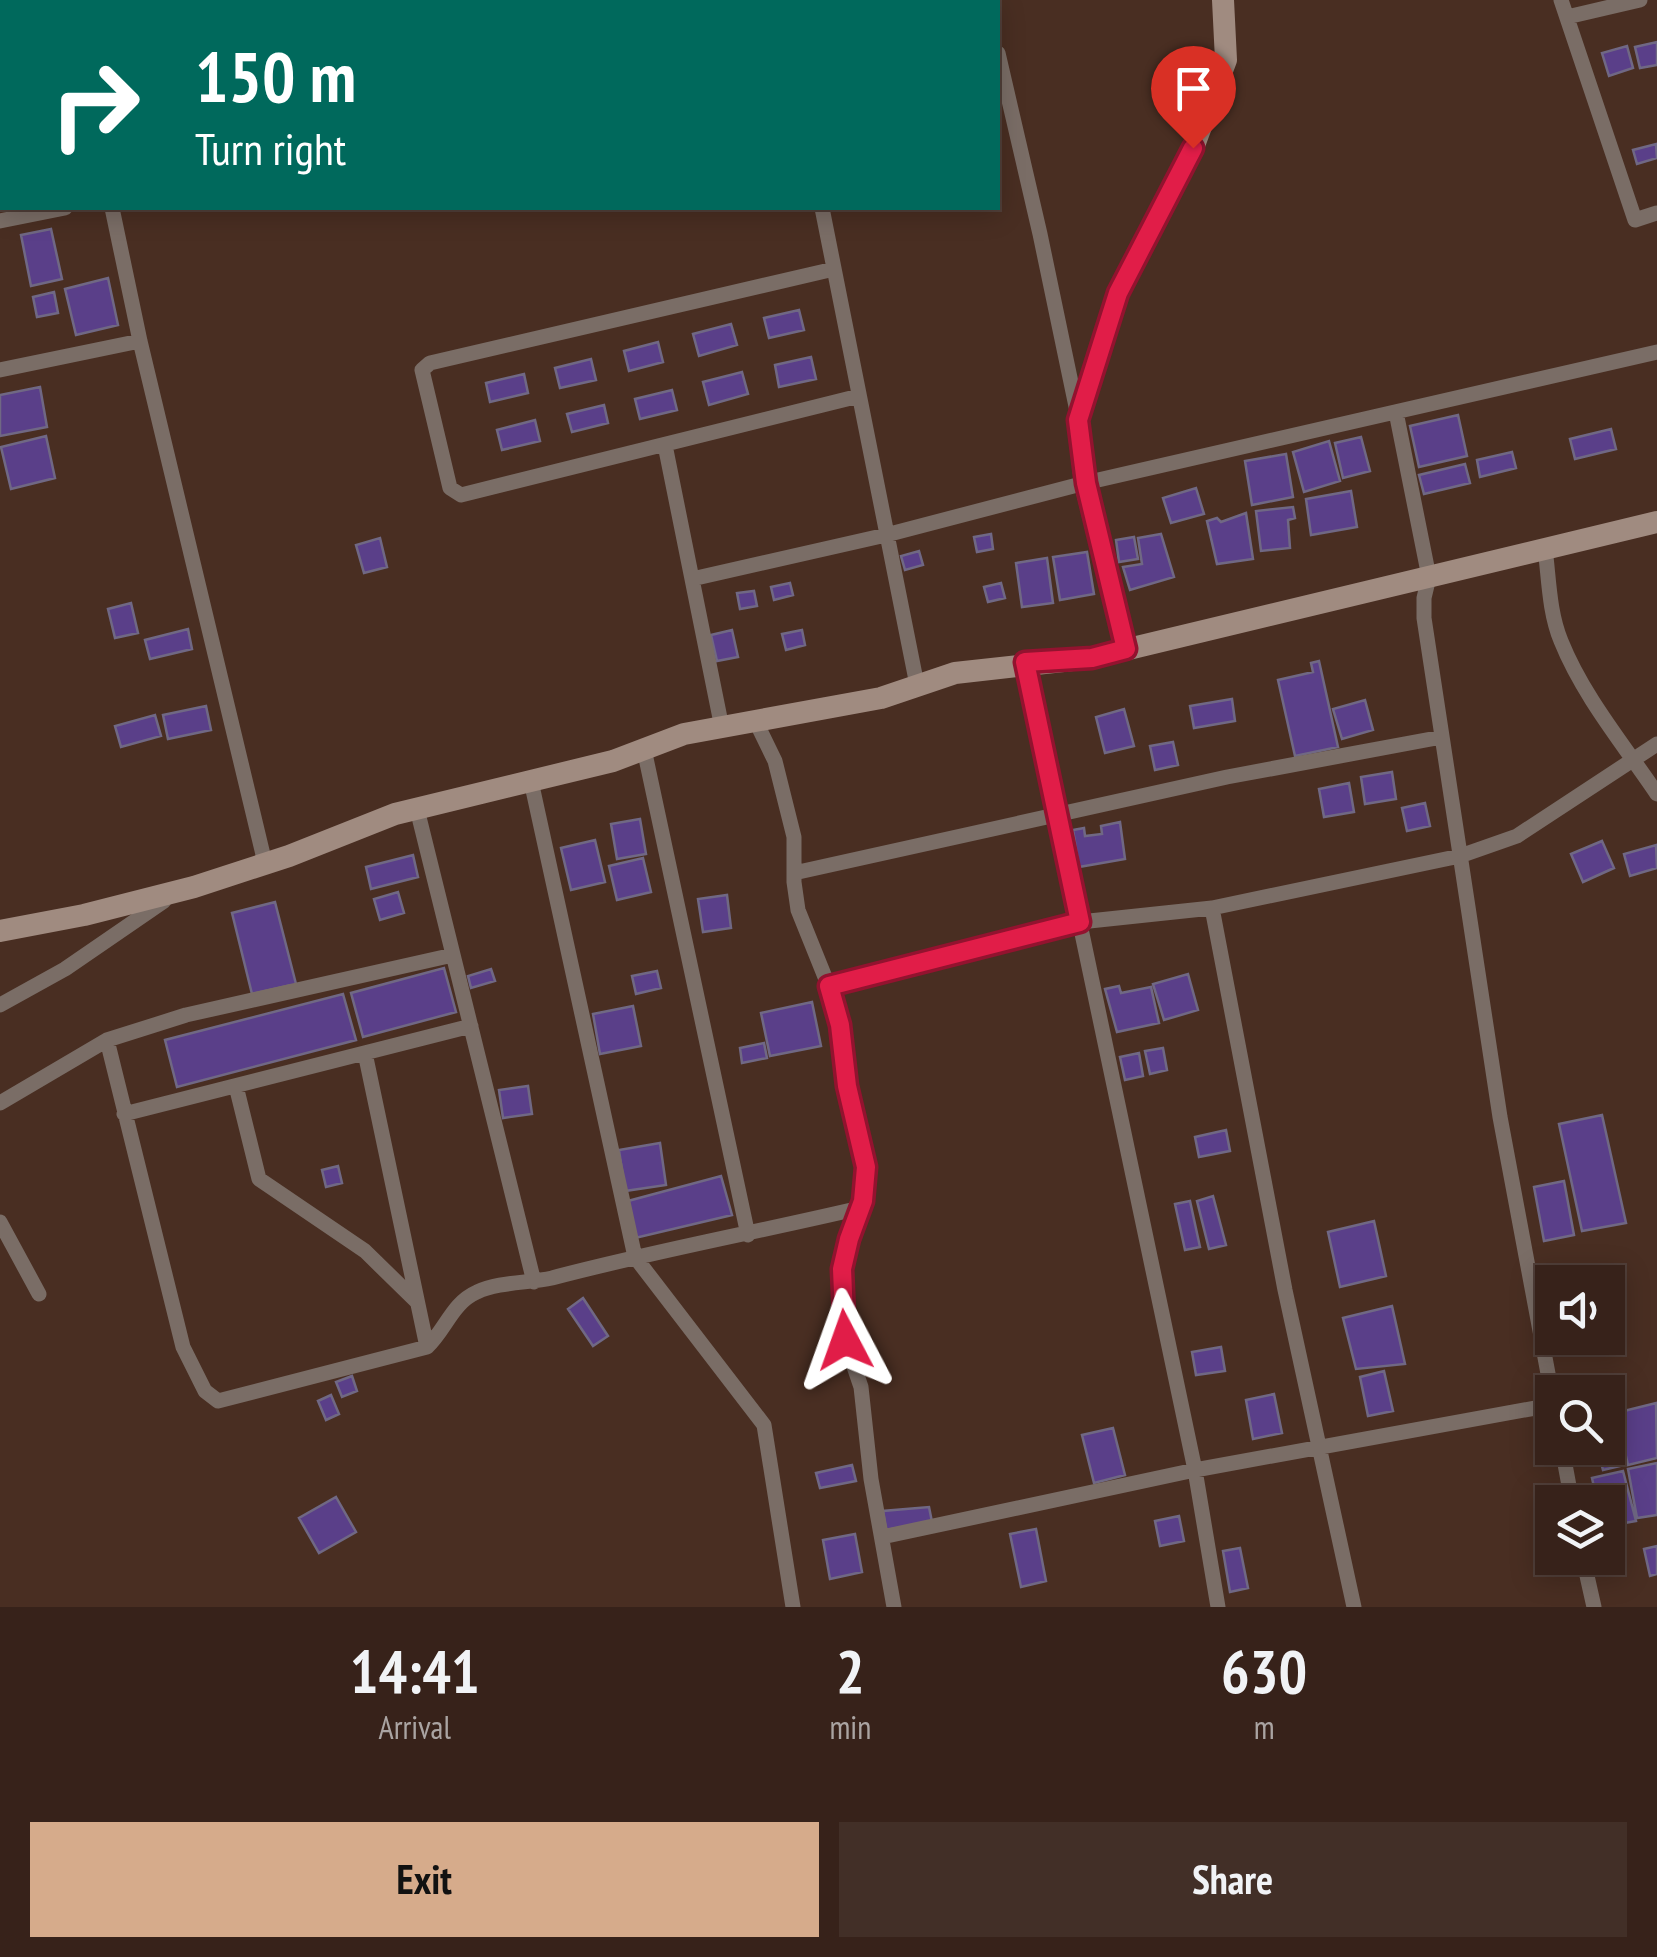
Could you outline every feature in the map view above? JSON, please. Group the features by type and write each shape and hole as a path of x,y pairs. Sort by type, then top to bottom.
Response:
{"main road":[{"path":"1126,649 1086,483 1078,420 1118,293 1193,148 1226,60 1223,0"},
{"path":"0,931 194,887 417,809 613,761 684,734 880,698 955,672 1092,658 1656,524"}],"street":[{"path":"1561,0 1635,220 1657,214"},
{"path":"1567,18 1640,0"},
{"path":"1000,62 1078,420"},
{"path":"0,220 54,210"},
{"path":"112,210 265,863"},
{"path":"822,210 917,686"},
{"path":"834,269 430,362 422,370 450,488 462,495 859,396"},
{"path":"0,370 140,341"},
{"path":"692,580 1086,483 1657,352"},
{"path":"1396,412 1428,577 1424,618 1500,1117 1548,1375"},
{"path":"666,444 722,728"},
{"path":"1545,548 1552,609 1561,641 1586,689 1657,794"},
{"path":"1025,662 1195,1470 1218,1607"},
{"path":"756,722 775,761 794,837 798,910 829,986 840,1025 847,1086 866,1167 860,1208 846,1254 841,1302 845,1340 861,1387 894,1607"},
{"path":"794,873 1227,777 1442,737"},
{"path":"829,986 1080,922 1212,908 1460,856 1517,836 1657,744"},
{"path":"644,749 748,1234"},
{"path":"531,781 634,1256 764,1425 794,1607"},
{"path":"417,809 534,1282"},
{"path":"0,1005 66,970 156,905 194,887"},
{"path":"1212,908 1282,1272 1354,1607"},
{"path":"0,1102 107,1040 186,1015 454,955"},
{"path":"124,1114 471,1026"},
{"path":"107,1040 183,1348 205,1391 218,1401 427,1347 442,1332 454,1307 478,1290 534,1282 634,1256 860,1208"},
{"path":"365,1053 427,1347"},
{"path":"236,1086 259,1178 366,1251 416,1301"},
{"path":"0,1222 38,1294"},
{"path":"882,1537 1195,1470 1535,1408"},
{"path":"1587,1575 1594,1607"}],"building":[{"path":"1657,42 1657,65 1640,68 1635,47"},
{"path":"1627,46 1633,68 1609,76 1602,53"},
{"path":"1656,144 1657,158 1637,164 1633,150"},
{"path":"51,229 62,279 31,286 21,235"},
{"path":"108,278 118,325 76,335 65,289"},
{"path":"54,292 58,313 37,317 33,297"},
{"path":"799,310 804,330 769,338 764,318"},
{"path":"731,324 737,345 699,356 693,334"},
{"path":"658,342 663,362 629,371 624,351"},
{"path":"811,357 816,379 779,387 775,365"},
{"path":"591,359 596,380 560,388 555,368"},
{"path":"742,372 748,394 709,405 703,382"},
{"path":"524,374 528,393 490,402 486,383"},
{"path":"40,387 47,427 0,436 0,395"},
{"path":"672,390 677,410 640,419 635,399"},
{"path":"604,405 608,423 572,432 567,414"},
{"path":"1458,415 1467,456 1419,467 1410,426"},
{"path":"535,420 540,441 502,450 497,430"},
{"path":"1611,429 1616,449 1575,459 1570,439"},
{"path":"46,436 55,478 11,489 1,447"},
{"path":"1361,437 1370,471 1343,478 1335,443"},
{"path":"1329,441 1340,481 1304,492 1293,452"},
{"path":"1512,452 1516,468 1480,477 1477,460"},
{"path":"1286,454 1293,497 1252,505 1245,461"},
{"path":"1465,464 1470,483 1424,494 1419,475"},
{"path":"1196,488 1204,514 1171,523 1163,498"},
{"path":"1351,491 1357,527 1311,535 1306,499"},
{"path":"1293,507 1295,518 1288,520 1290,548 1261,551 1256,511"},
{"path":"1246,513 1253,559 1217,564 1207,521 1217,518 1221,522"},
{"path":"991,534 993,549 977,552 974,537"},
{"path":"1161,534 1174,577 1130,590 1123,567 1142,564 1138,538"},
{"path":"1134,537 1138,559 1119,562 1116,540"},
{"path":"380,538 387,567 364,573 356,545"},
{"path":"919,551 923,565 905,570 901,556"},
{"path":"1087,552 1094,594 1060,600 1053,557"},
{"path":"1047,558 1053,603 1022,607 1016,563"},
{"path":"790,583 793,595 774,600 771,587"},
{"path":"1001,583 1005,598 988,602 984,587"},
{"path":"754,591 757,606 740,609 737,593"},
{"path":"131,603 138,633 115,638 108,609"},
{"path":"188,629 192,649 150,659 145,640"},
{"path":"732,630 738,657 717,661 711,635"},
{"path":"802,630 805,645 786,650 782,634"},
{"path":"1319,661 1338,747 1295,756 1278,680 1313,672 1311,663"},
{"path":"1232,699 1235,721 1194,728 1190,706"},
{"path":"1365,700 1373,730 1342,739 1333,709"},
{"path":"206,706 211,730 168,739 163,715"},
{"path":"1124,709 1134,746 1105,753 1096,717"},
{"path":"155,715 161,736 121,747 115,726"},
{"path":"1173,742 1178,765 1155,770 1150,746"},
{"path":"1392,772 1396,799 1365,804 1361,777"},
{"path":"1349,783 1354,812 1324,817 1319,789"},
{"path":"1425,803 1430,826 1407,831 1402,808"},
{"path":"640,819 646,854 617,859 611,824"},
{"path":"1120,822 1125,859 1079,867 1073,830 1084,828 1085,836 1102,834 1101,826"},
{"path":"595,840 605,882 571,890 561,848"},
{"path":"1602,841 1614,868 1583,882 1571,854"},
{"path":"1656,845 1657,868 1630,876 1624,854"},
{"path":"413,855 418,877 371,889 366,867"},
{"path":"643,858 651,892 617,900 609,866"},
{"path":"398,892 404,913 380,920 374,899"},
{"path":"727,895 731,928 703,932 698,899"},
{"path":"275,902 296,984 252,994 232,913"},
{"path":"444,968 456,1012 363,1037 351,993"},
{"path":"491,969 495,981 471,988 468,976"},
{"path":"657,971 661,988 636,994 632,976"},
{"path":"1188,974 1198,1010 1164,1020 1153,984"},
{"path":"1119,986 1121,993 1151,987 1159,1023 1117,1032 1105,989"},
{"path":"343,994 356,1040 177,1087 165,1040"},
{"path":"812,1002 821,1046 770,1056 761,1013"},
{"path":"633,1006 641,1046 600,1054 593,1014"},
{"path":"764,1043 767,1058 742,1063 740,1048"},
{"path":"1163,1048 1167,1070 1150,1074 1145,1051"},
{"path":"1139,1053 1143,1076 1125,1080 1120,1057"},
{"path":"528,1086 532,1114 503,1118 499,1090"},
{"path":"1602,1115 1626,1223 1582,1231 1559,1124"},
{"path":"1226,1130 1230,1151 1199,1157 1195,1137"},
{"path":"660,1143 666,1185 625,1191 619,1150"},
{"path":"338,1166 342,1183 326,1187 322,1170"},
{"path":"721,1176 732,1215 635,1238 628,1201"},
{"path":"1564,1181 1574,1235 1544,1241 1534,1187"},
{"path":"1213,1196 1226,1245 1209,1249 1197,1201"},
{"path":"1190,1201 1200,1247 1185,1250 1175,1204"},
{"path":"1374,1221 1386,1276 1340,1287 1328,1232"},
{"path":"583,1298 608,1336 593,1346 568,1309"},
{"path":"1392,1306 1405,1364 1356,1369 1343,1318"},
{"path":"1221,1347 1225,1371 1196,1375 1192,1352"},
{"path":"1384,1371 1393,1411 1368,1416 1360,1377"},
{"path":"352,1376 357,1391 342,1397 336,1382"},
{"path":"1274,1394 1282,1433 1253,1439 1246,1400"},
{"path":"331,1395 339,1414 326,1420 318,1401"},
{"path":"1656,1403 1657,1458 1628,1465 1625,1411"},
{"path":"1113,1428 1125,1475 1094,1483 1082,1435"},
{"path":"1657,1463 1657,1515 1637,1518 1628,1469"},
{"path":"852,1465 856,1481 820,1488 816,1473"},
{"path":"1623,1471 1636,1521 1625,1523 1625,1485 1594,1485 1592,1478"},
{"path":"336,1497 356,1532 319,1553 299,1518"},
{"path":"929,1507 932,1522 886,1530 883,1511"},
{"path":"1179,1516 1184,1541 1160,1546 1155,1521"},
{"path":"1036,1529 1046,1581 1021,1587 1010,1534"},
{"path":"855,1534 862,1572 830,1579 823,1540"},
{"path":"1657,1546 1657,1574 1650,1576 1644,1549"},
{"path":"1240,1548 1248,1588 1230,1592 1223,1551"}],"route":[{"path":"845,1340 842,1269 863,1201 866,1167 829,986 1080,922 1025,662 1092,658 1126,649 1086,483 1078,420 1118,293 1193,148"}]}
